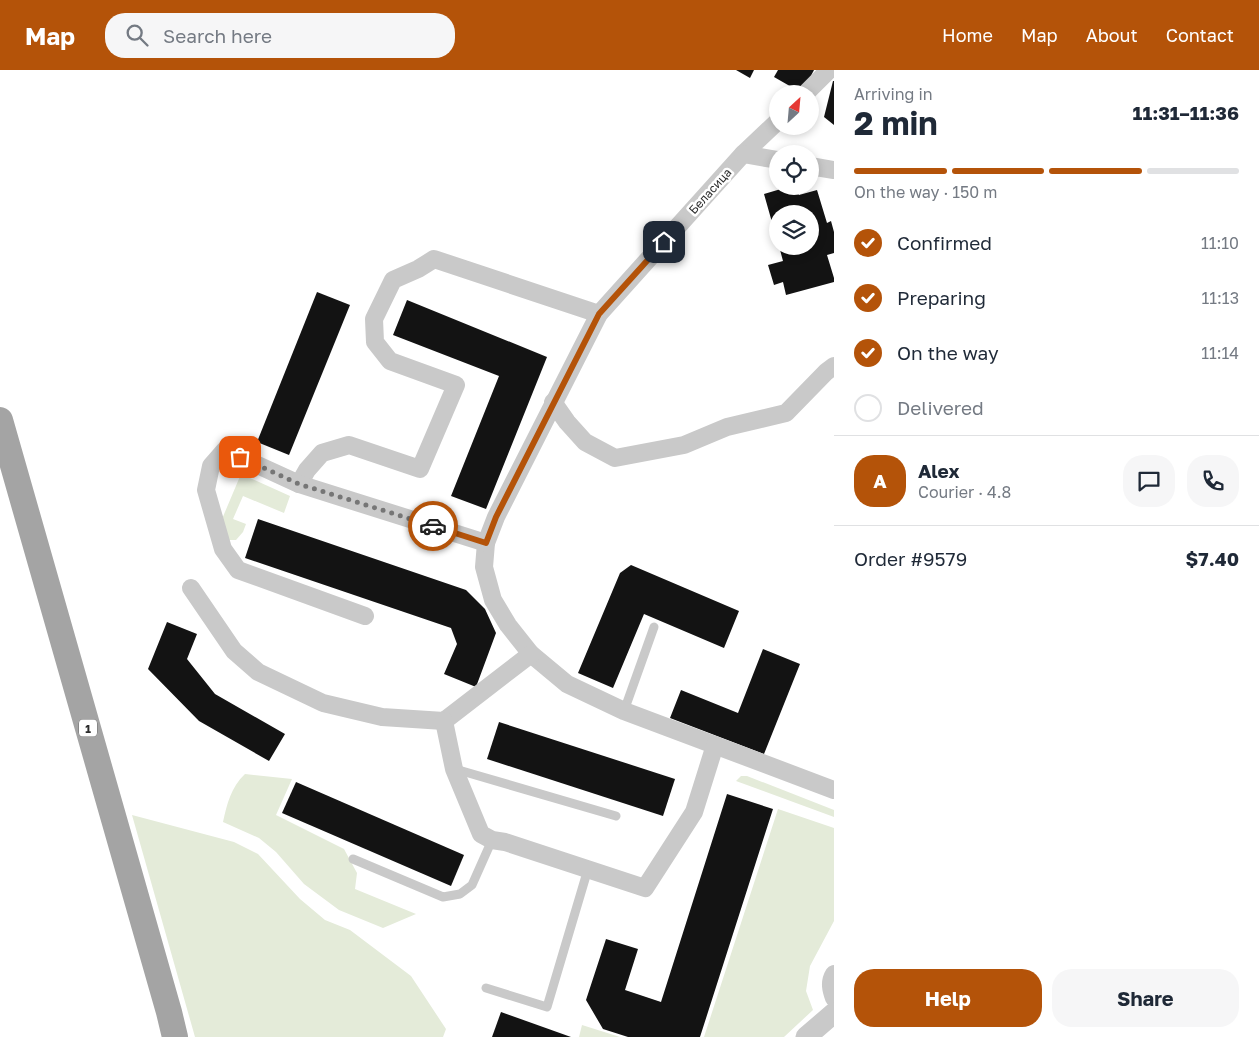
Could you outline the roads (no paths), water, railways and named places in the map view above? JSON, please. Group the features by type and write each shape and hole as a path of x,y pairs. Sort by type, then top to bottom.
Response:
{"main road":[{"name":"1","path":"0,420 175,1037"}],"street":[{"path":"814,85 829,70"},
{"name":"Беласица","path":"769,129 743,154 599,314 496,517 486,543 484,567 493,600 508,625 531,654 567,684 624,711 834,790"},
{"path":"743,154 769,158"},
{"path":"819,168 834,170"},
{"path":"299,484 307,470 322,453 350,445 420,468 456,384 390,361 375,342 374,319 393,280 418,269 434,259 599,314"},
{"path":"554,402 567,422 585,442 615,458 684,445 727,427 786,413 834,366"},
{"path":"365,616 238,570 223,549 206,490 211,466 225,450 299,484 486,543"},
{"path":"191,588 234,651 258,672 323,703 382,717 444,721 531,654"},
{"path":"444,721 454,769 481,834 492,840 505,842 646,888 694,812 715,745"},
{"path":"834,974 832,976 831,989 834,998"},
{"path":"806,1037 834,1013"}],"lane":[{"path":"624,711 654,627"},
{"path":"454,769 616,816"},
{"path":"354,859 443,897 460,894 472,885 492,840"},
{"path":"486,988 546,1007 588,869"}]}
